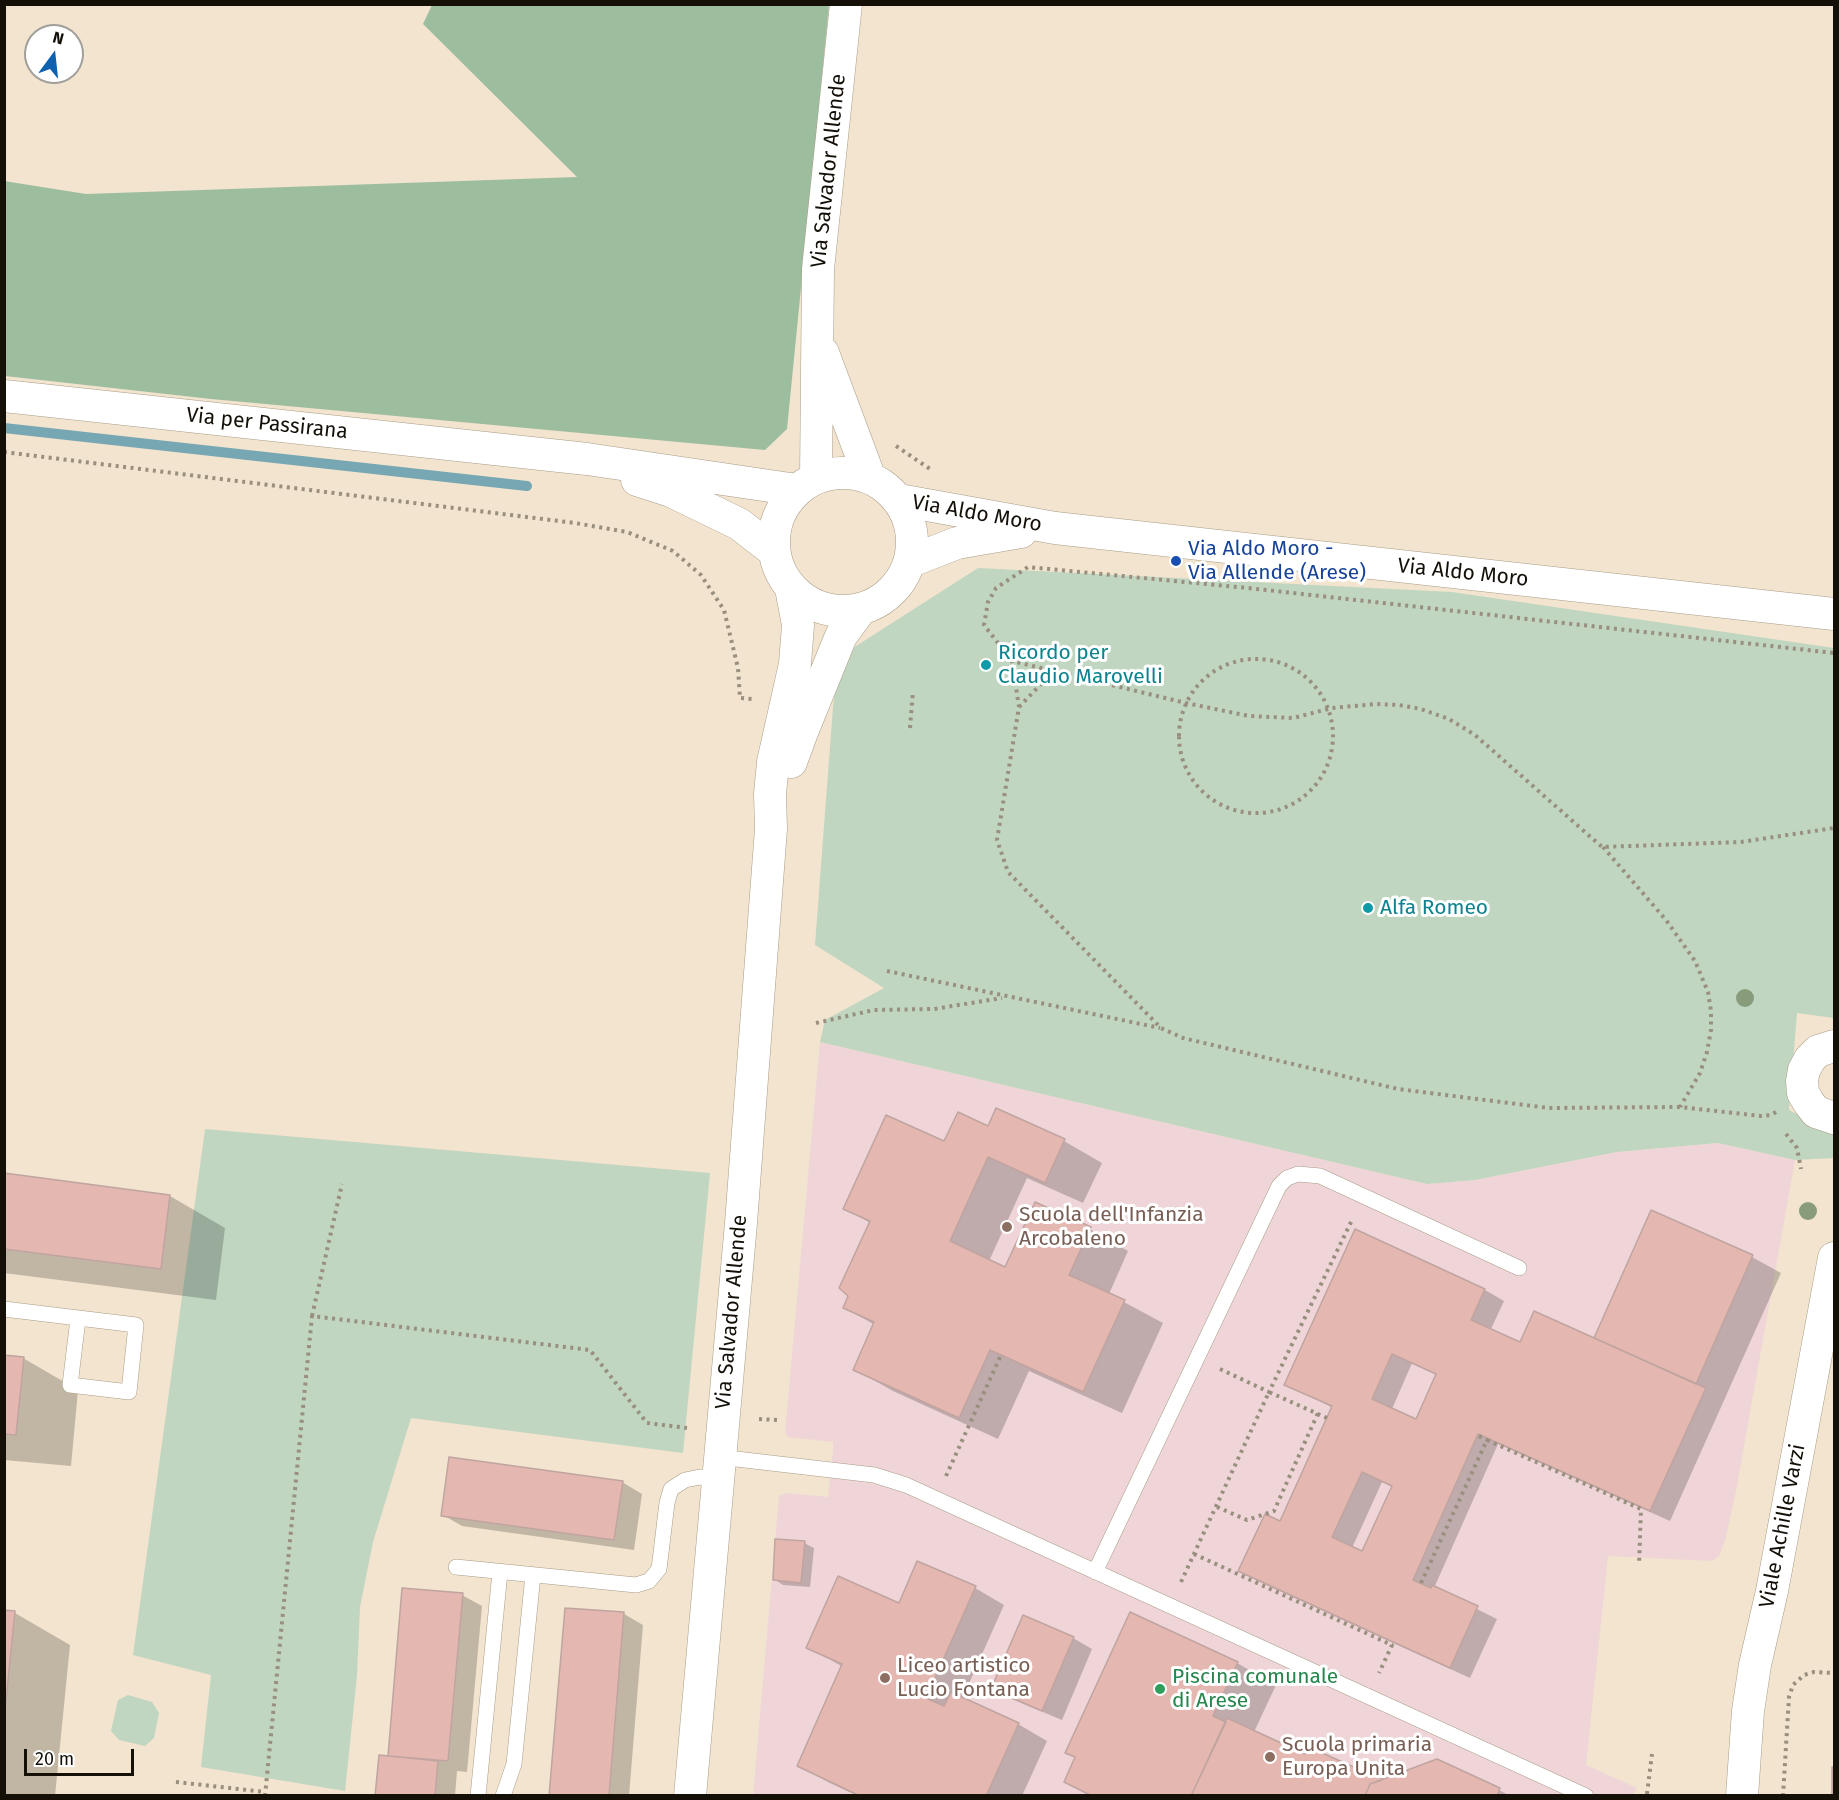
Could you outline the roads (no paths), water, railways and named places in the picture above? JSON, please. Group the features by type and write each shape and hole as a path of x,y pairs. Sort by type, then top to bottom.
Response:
{"street":[{"name":"Via Salvador Allende","path":"806,484 818,338 818,269 846,4"},
{"name":"Via Salvador Allende","path":"818,338 869,477"},
{"name":"Via per Passirana","path":"4,396 528,453 721,477 806,484"},
{"name":"Via per Passirana","path":"528,453 619,473 671,491 739,524 774,551"},
{"path":"851,472 869,477 891,490 909,518 914,540 911,561 903,578 892,592 877,603 860,610 841,612 823,609 806,600 791,588 783,577 774,551 774,534 778,518 786,503 806,484 833,473 851,472"},
{"name":"Via Aldo Moro","path":"899,500 1055,528 1834,614"},
{"name":"Via Aldo Moro","path":"911,561 957,543 996,535 1055,528"},
{"name":"Via Salvador Allende","path":"690,1796 741,1223 771,829 770,794 773,762 795,664 798,625 791,588"},
{"name":"Via Salvador Allende","path":"771,829 802,732 841,636 860,610"},
{"path":"1834,1046 1818,1051 1810,1059 1804,1070 1802,1081 1803,1093 1816,1112 1834,1118"},
{"name":"Viale Achille Varzi","path":"1743,1796 1748,1711 1755,1665 1774,1581 1834,1258"}],"lane":[{"path":"1095,1572 1278,1186 1287,1178 1298,1174 1320,1176 1519,1268"},
{"path":"4,1308 136,1325 129,1392 70,1385 78,1318"},
{"path":"456,1567 636,1585 649,1581 659,1569 667,1503 671,1489 685,1480 700,1477 718,1468 874,1475 906,1485 1586,1796"},
{"path":"478,1796 500,1572"},
{"path":"503,1796 514,1764 533,1575"}],"waterway":[{"path":"4,428 527,486"}],"place":[{"name":"Via Aldo Moro - Via Allende (Arese)","path":"1176,561"},
{"name":"Ricordo per Claudio Marovelli","path":"986,665"},
{"name":"Alfa Romeo","path":"1368,908"},
{"name":"Scuola dell'Infanzia Arcobaleno","path":"1007,1227"},
{"name":"Liceo artistico Lucio Fontana","path":"885,1678"},
{"name":"Piscina comunale di Arese","path":"1160,1689"},
{"name":"Scuola primaria Europa Unita","path":"1270,1757"}]}
